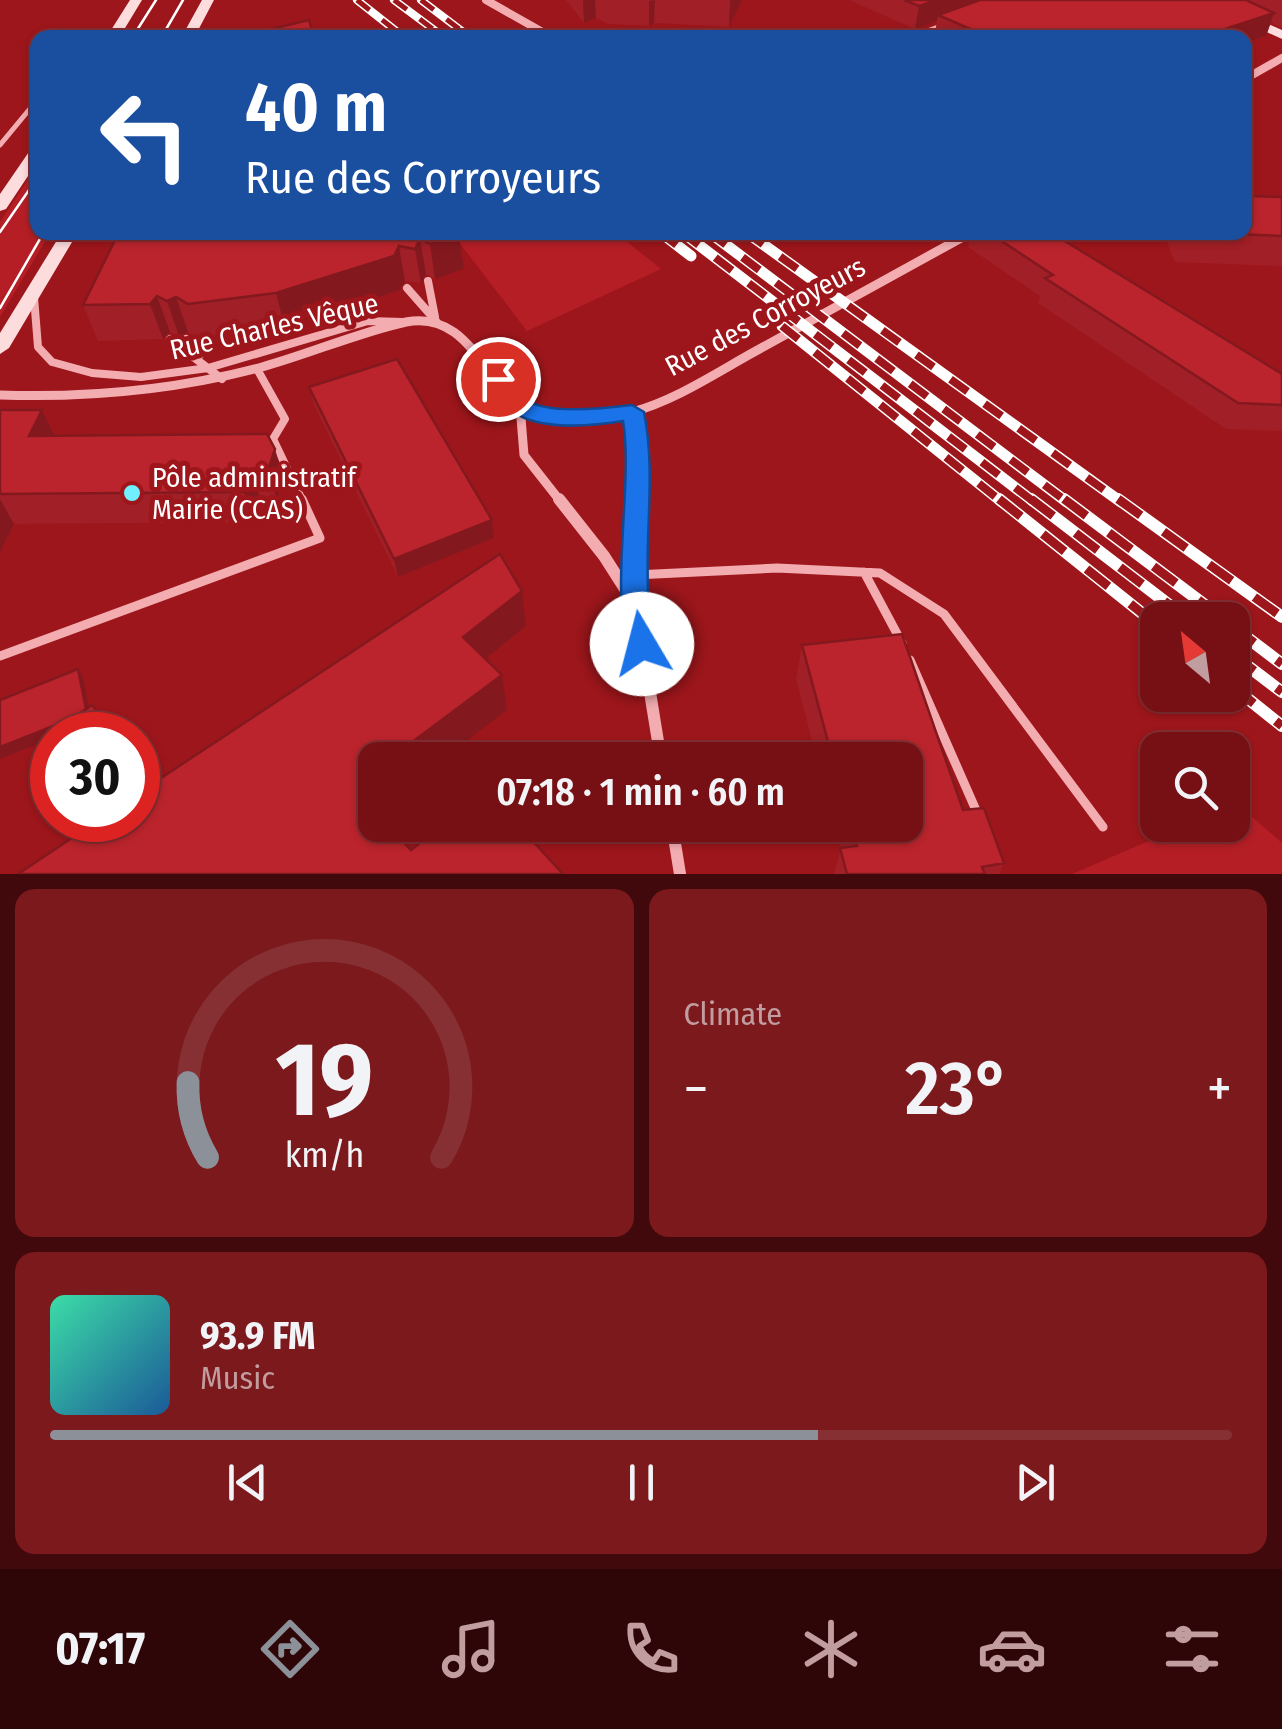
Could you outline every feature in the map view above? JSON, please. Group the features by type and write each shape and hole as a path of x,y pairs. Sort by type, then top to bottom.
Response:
{"main road":[{"path":"117,30 136,0"},
{"path":"191,30 208,0"},
{"path":"1202,0 1282,35"},
{"path":"0,206 30,161"},
{"path":"0,348 65,240"}],"street":[{"path":"486,0 539,30"},
{"path":"935,30 964,19"},
{"path":"1252,75 1282,58"},
{"name":"Rue des Corroyeurs","path":"520,406 542,415 565,417 632,412 697,383 957,240"},
{"path":"407,322 436,321 477,352 520,406 524,456 604,556 636,606"},
{"name":"Rue Charles Vêque","path":"0,396 143,391 222,379 407,322"},
{"path":"632,412 640,450 636,606 658,742"},
{"path":"675,842 680,874"}],"lane":[{"path":"0,144 30,109"},
{"path":"428,281 436,321"},
{"path":"406,288 436,321"},
{"name":"Rue Charles Vêque","path":"34,292 38,347 52,362 92,373 142,377 208,368 368,321 407,322"},
{"path":"170,339 222,379"},
{"path":"186,339 208,368"},
{"path":"0,656 320,538 273,438 285,418 256,369"},
{"path":"635,576 778,568 880,573 944,614 1103,827"},
{"path":"864,572 905,649 981,822"}],"shaded area":[{"path":"30,177 30,240 46,240 0,317 0,222"},
{"path":"457,240 625,240 661,269 527,331"},
{"path":"1250,815 1282,843 1282,874 1072,874 1146,842 1250,842"}],"building":[{"path":"904,0 937,0 919,6"},
{"path":"980,0 1246,0 1274,13 1222,30 973,30 938,15"},
{"path":"309,20 312,30 268,30"},
{"path":"1252,196 1282,197 1282,236 1252,235"},
{"path":"115,240 420,240 415,249 399,246 394,256 276,293 188,304 176,297 167,301 157,296 150,304 83,305"},
{"path":"1000,240 1063,240 1282,374 1282,405 1238,403 1045,278 1053,275"},
{"path":"397,359 492,520 394,559 309,387"},
{"path":"0,410 42,410 29,436 267,434 275,449 268,470 251,470 244,492 0,494"},
{"path":"500,554 522,591 463,637 502,675 412,742 358,742 358,842 403,842 411,850 421,842 534,842 563,874 18,874 66,842 160,842 161,778"},
{"path":"902,634 963,810 984,808 1004,863 982,867 985,874 847,874 840,848 857,846 856,842 923,842 923,742 828,742 802,645"},
{"path":"78,669 86,709 30,712 30,735 0,747 0,700"}],"tram line":[{"path":"137,30 156,0"},
{"path":"166,30 183,0"},
{"path":"0,232 30,189"},
{"path":"0,308 39,240"}],"railway":[{"path":"357,0 395,30"},
{"path":"394,0 434,30"},
{"path":"421,0 460,30"},
{"path":"670,240 691,256"},
{"path":"692,240 1034,502"},
{"path":"720,240 1067,502"},
{"path":"757,240 1121,502"},
{"path":"782,326 1002,502"},
{"path":"999,499 1140,612"},
{"path":"1031,499 1165,602"},
{"path":"1064,499 1201,602"},
{"path":"1118,499 1282,617"},
{"path":"1250,640 1282,664"},
{"path":"1250,668 1282,692"},
{"path":"1250,700 1282,726"}],"place":[{"name":"Pôle administratif Mairie (CCAS)","path":"132,493"}],"route":[{"path":"498,379 520,406 542,415 605,416 632,412 640,450 636,606 642,644"}]}
